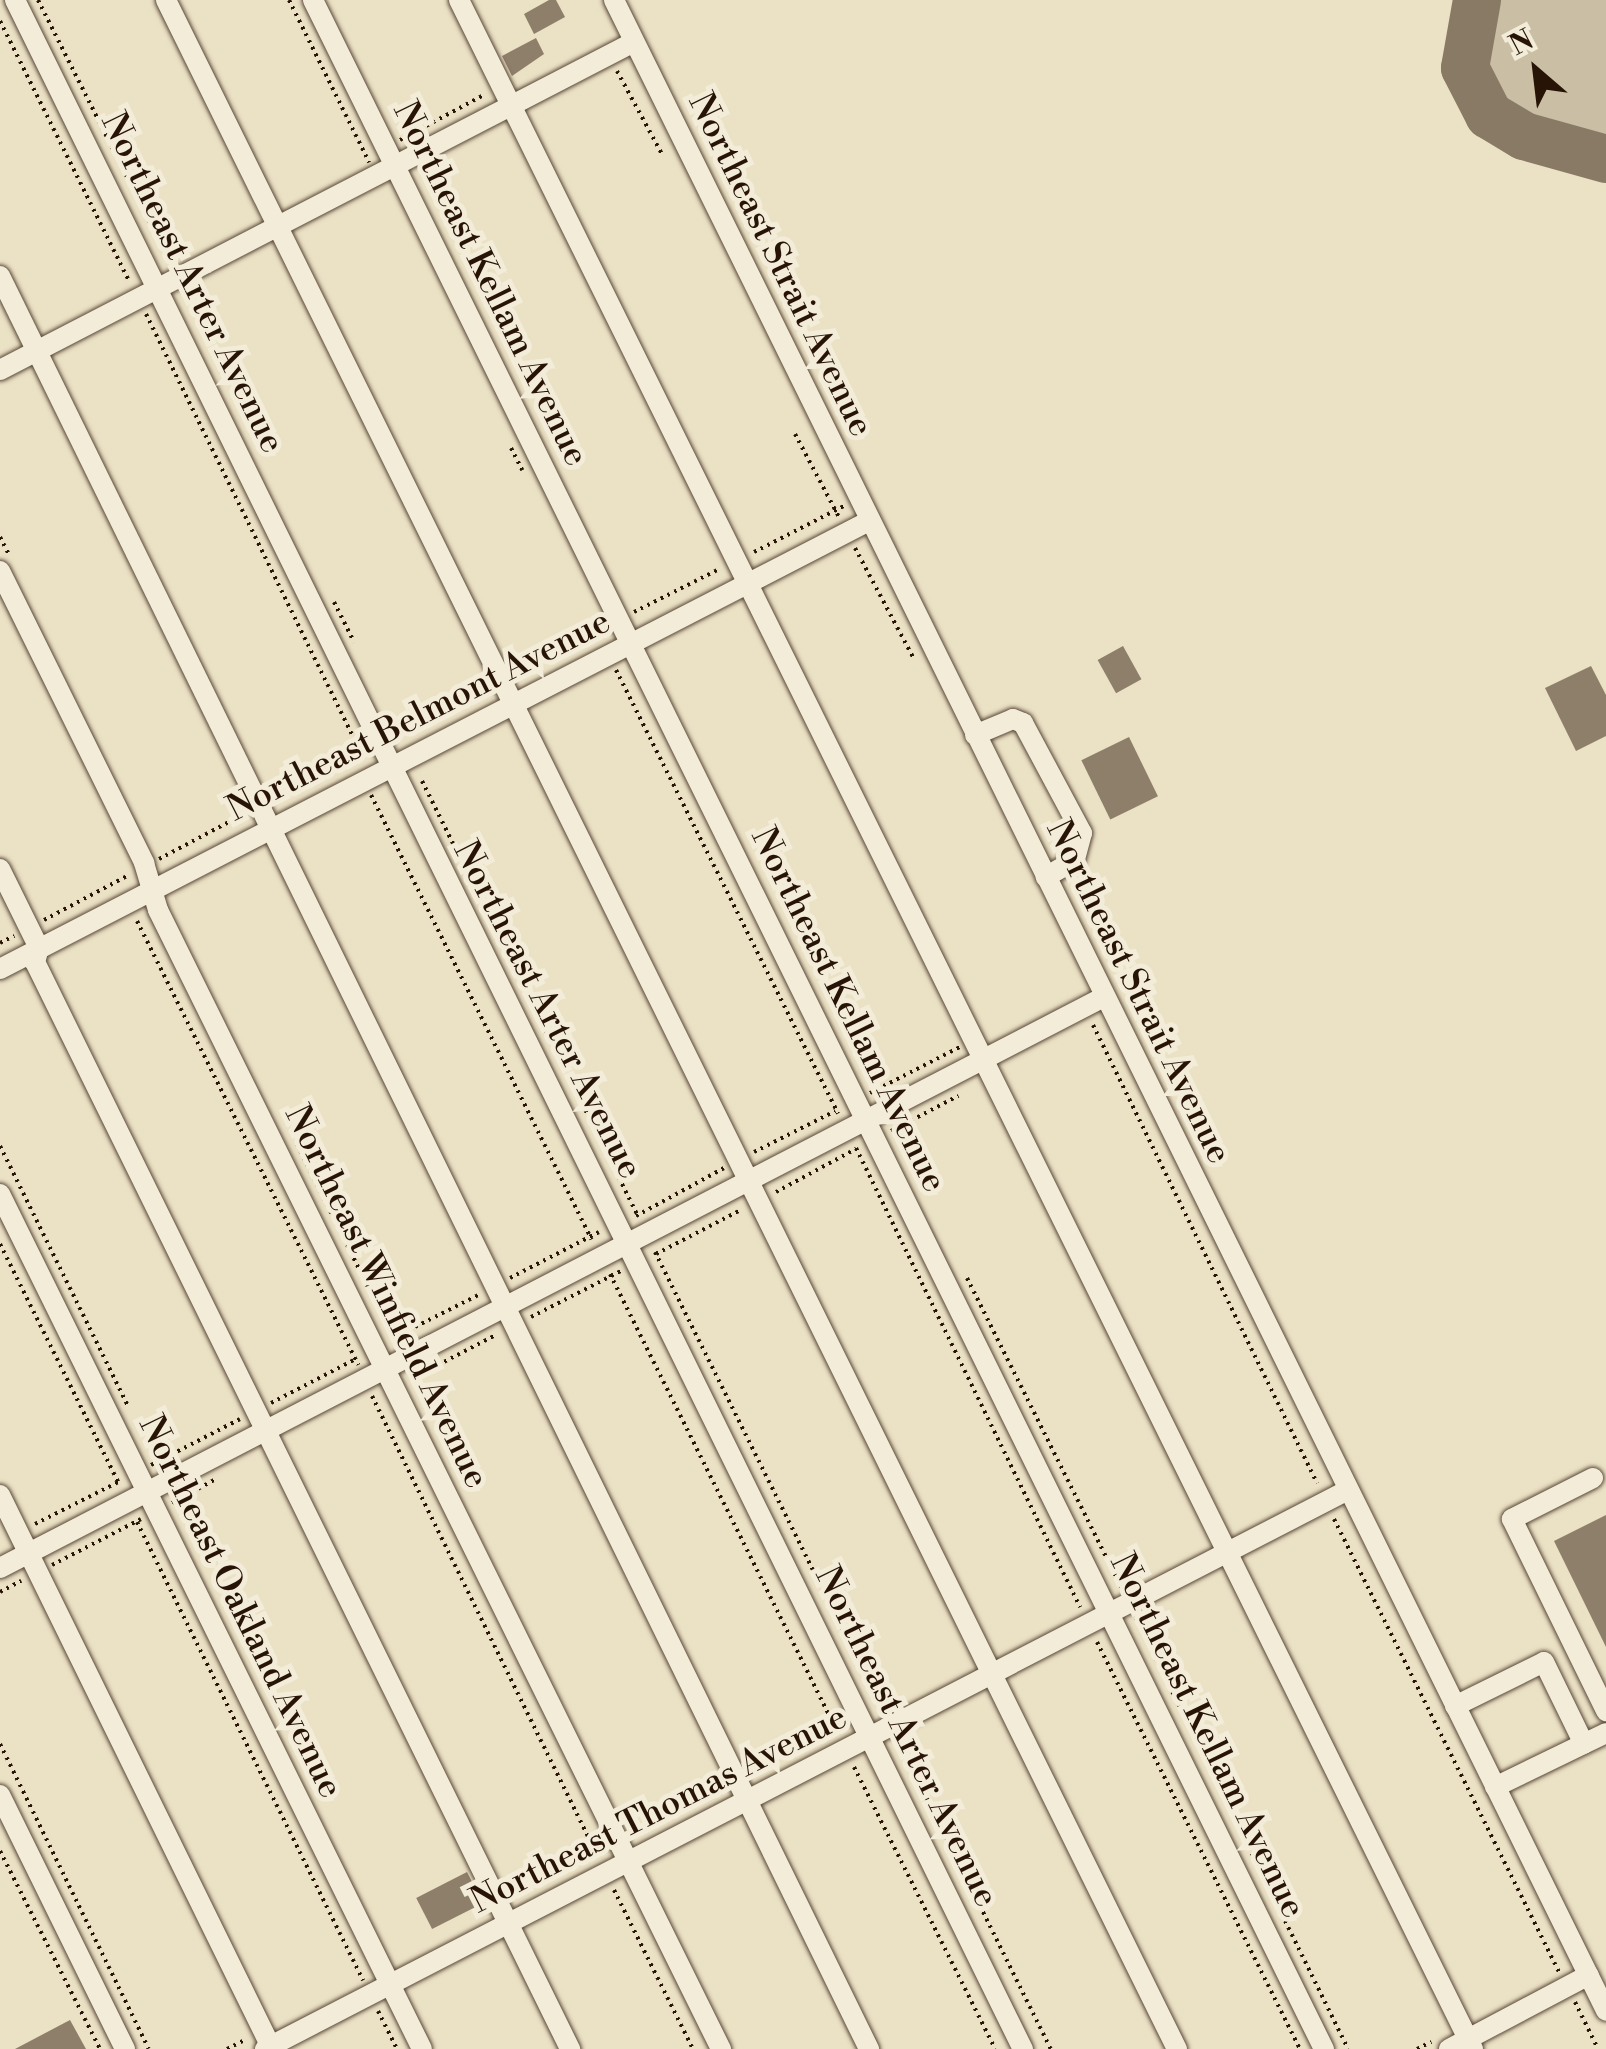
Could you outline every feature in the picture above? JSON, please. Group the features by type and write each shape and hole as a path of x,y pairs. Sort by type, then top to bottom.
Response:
{"street":[{"name":"Northeast Arter Avenue","path":"15,0 391,740 647,1258 870,1738 1024,2049"},
{"path":"166,0 1177,2049"},
{"name":"Northeast Kellam Avenue","path":"313,0 870,1130 1120,1609 1324,2049"},
{"path":"458,0 1228,1553 1463,2046 1588,1976"},
{"name":"Northeast Strait Avenue","path":"614,0 1045,877 1094,1009 1348,1490 1606,2010"},
{"path":"0,370 634,42"},
{"path":"0,276 264,804 275,827 274,837 507,1318 870,2049"},
{"name":"Northeast Belmont Avenue","path":"0,969 868,520"},
{"name":"Northeast Winfield Avenue","path":"9,572 399,1374 628,1862 721,2049"},
{"path":"974,735 1013,719 1022,722 1082,833 1074,860 1045,877"},
{"path":"0,869 39,948 34,962 570,2049"},
{"path":"0,1568 152,1502 266,1430 399,1374 605,1267 637,1238 747,1181 870,1130 984,1059 1094,1009"},
{"name":"Northeast Oakland Avenue","path":"0,1194 422,2049"},
{"path":"1592,1478 1512,1518 1606,1712"},
{"name":"Northeast Thomas Avenue","path":"269,2048 1348,1490"},
{"path":"0,1495 269,2048"},
{"path":"1455,1706 1544,1662 1584,1744"},
{"path":"1495,1787 1606,1733"},
{"path":"0,1794 125,2049"}],"path":[{"path":"38,0 179,278 230,392"},
{"path":"0,21 362,754"},
{"path":"617,71 662,156"},
{"path":"0,943 150,859 164,856 858,499"},
{"path":"0,537 9,572"},
{"path":"332,599 358,650"},
{"path":"591,634 603,658 615,667 870,1130 1088,1625 1300,2049"},
{"path":"392,718 391,740 401,762 647,1258 892,1726 1051,2049"},
{"path":"353,758 995,2049"},
{"path":"150,859 164,856"},
{"path":"162,885 164,856"},
{"path":"116,881 693,2049"},
{"path":"1077,1034 1094,1009"},
{"path":"1094,1009 1325,1502 1598,2049"},
{"path":"870,1130 876,1090"},
{"path":"356,1407 369,1389 605,1267 647,1258 758,1202 870,1130 960,1095"},
{"path":"288,1127 399,1374 420,1396"},
{"path":"870,1130 902,1148"},
{"path":"0,1244 397,2049"},
{"path":"963,1270 1120,1609 1348,2049"},
{"path":"0,1592 132,1512 224,1475"},
{"path":"0,1744 148,2049"},
{"path":"0,1852 100,2049"}],"shaded area":[{"path":"1494,0 1606,0 1606,141 1526,117 1496,97 1481,62"}],"building":[{"path":"556,0 565,17 534,34 524,14"},
{"path":"536,38 544,54 512,76 502,56"},
{"path":"1123,646 1141,679 1116,693 1098,660"},
{"path":"1591,666 1606,695 1606,736 1576,751 1545,688"},
{"path":"1129,737 1158,796 1110,820 1081,760"},
{"path":"1606,1515 1606,1647 1554,1541"},
{"path":"467,1872 483,1903 432,1929 416,1898"},
{"path":"70,2020 86,2049 15,2049"}],"taxiway":[{"path":"1477,0 1465,68 1489,115 1524,136 1606,159"}]}
